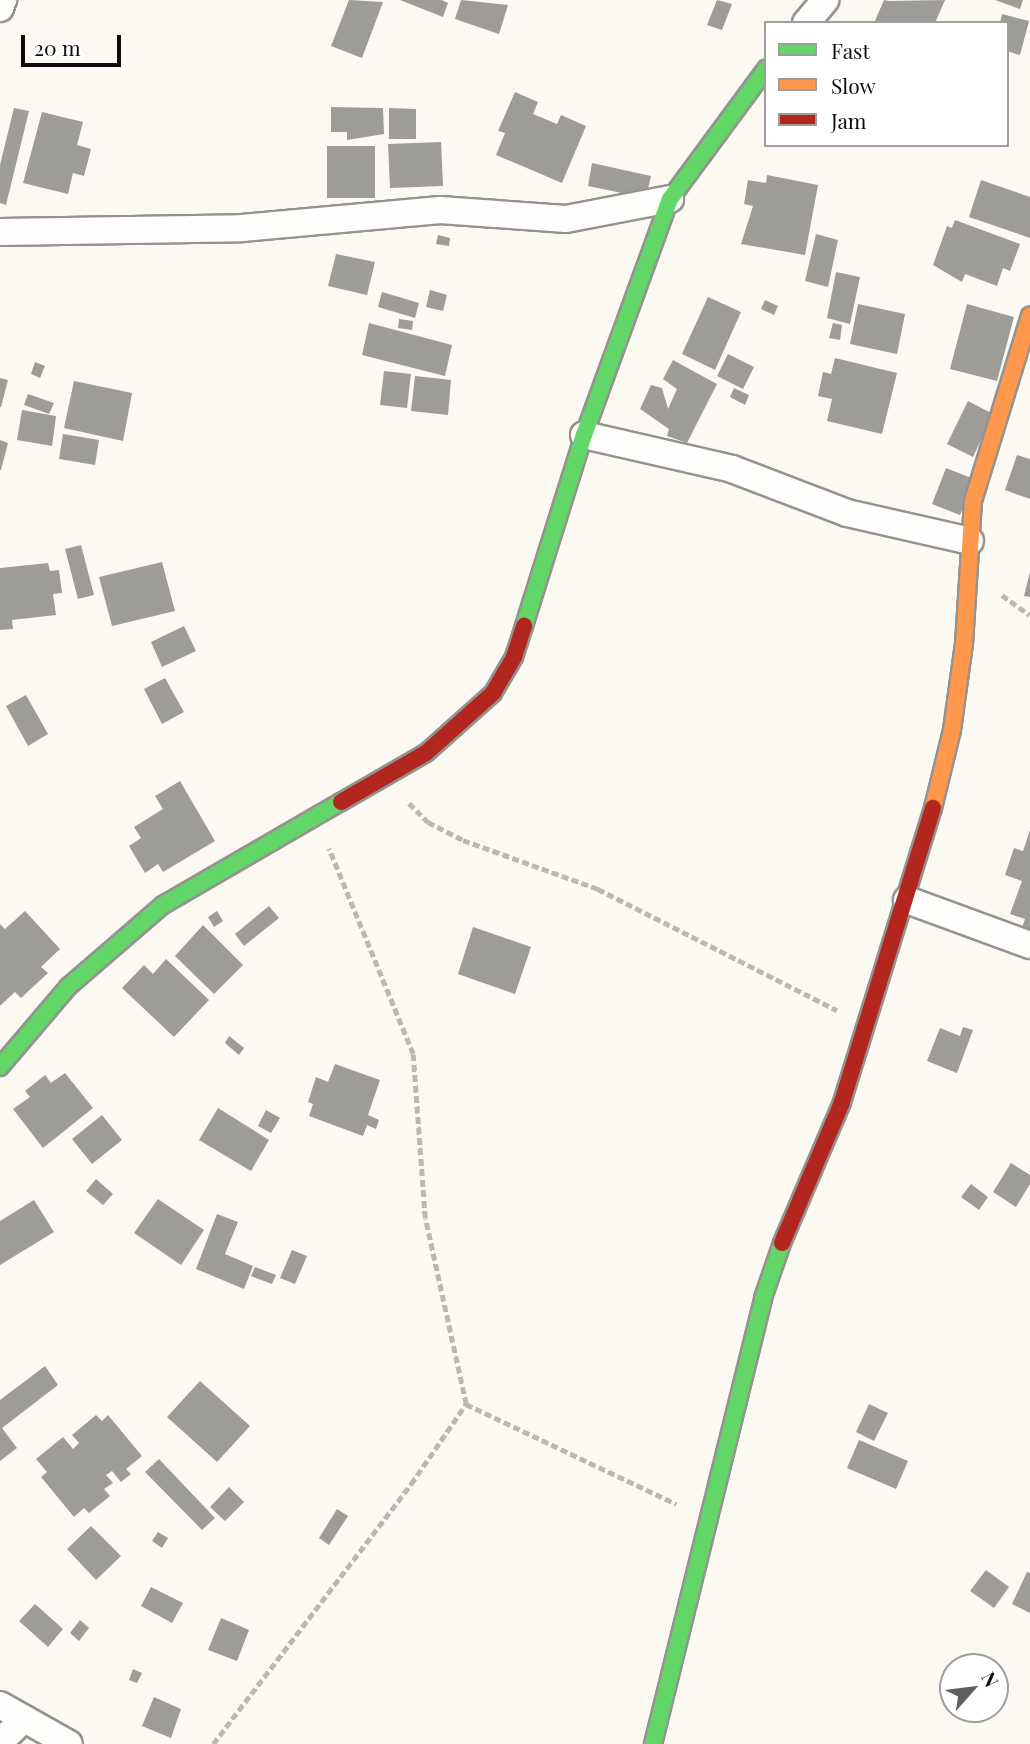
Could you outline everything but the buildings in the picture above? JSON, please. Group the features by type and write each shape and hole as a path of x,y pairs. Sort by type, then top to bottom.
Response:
{"street":[{"path":"0,8 3,0"},
{"path":"808,21 825,0"},
{"path":"0,1068 69,986 163,905 384,778 453,732 493,693 514,657 584,435 670,199 737,103 764,71"},
{"path":"0,232 242,228 440,210 566,219 670,199"},
{"path":"653,1744 763,1298 868,1025 907,900 952,730 973,501 1030,316"},
{"path":"584,435 733,469 847,513 970,541"},
{"path":"907,900 1030,945"},
{"path":"0,1704 69,1744"},
{"path":"0,1742 24,1719"}],"path":[{"path":"384,778 428,822 463,839 598,889 868,1025"},
{"path":"213,1744 411,1484 466,1404 425,1218 413,1054 315,816"},
{"path":"466,1404 710,1520"}],"traffic: fast":[{"path":"524,626 584,435 670,199 764,72"},
{"path":"0,1067 69,986 163,905 341,802"},
{"path":"653,1744 763,1298 782,1243"}],"traffic: slow":[{"path":"933,808 952,730 964,644 973,501 1030,316"}],"traffic: jam":[{"path":"341,802 426,753 493,693 514,657 524,626"},
{"path":"782,1243 842,1102 933,808"}]}
